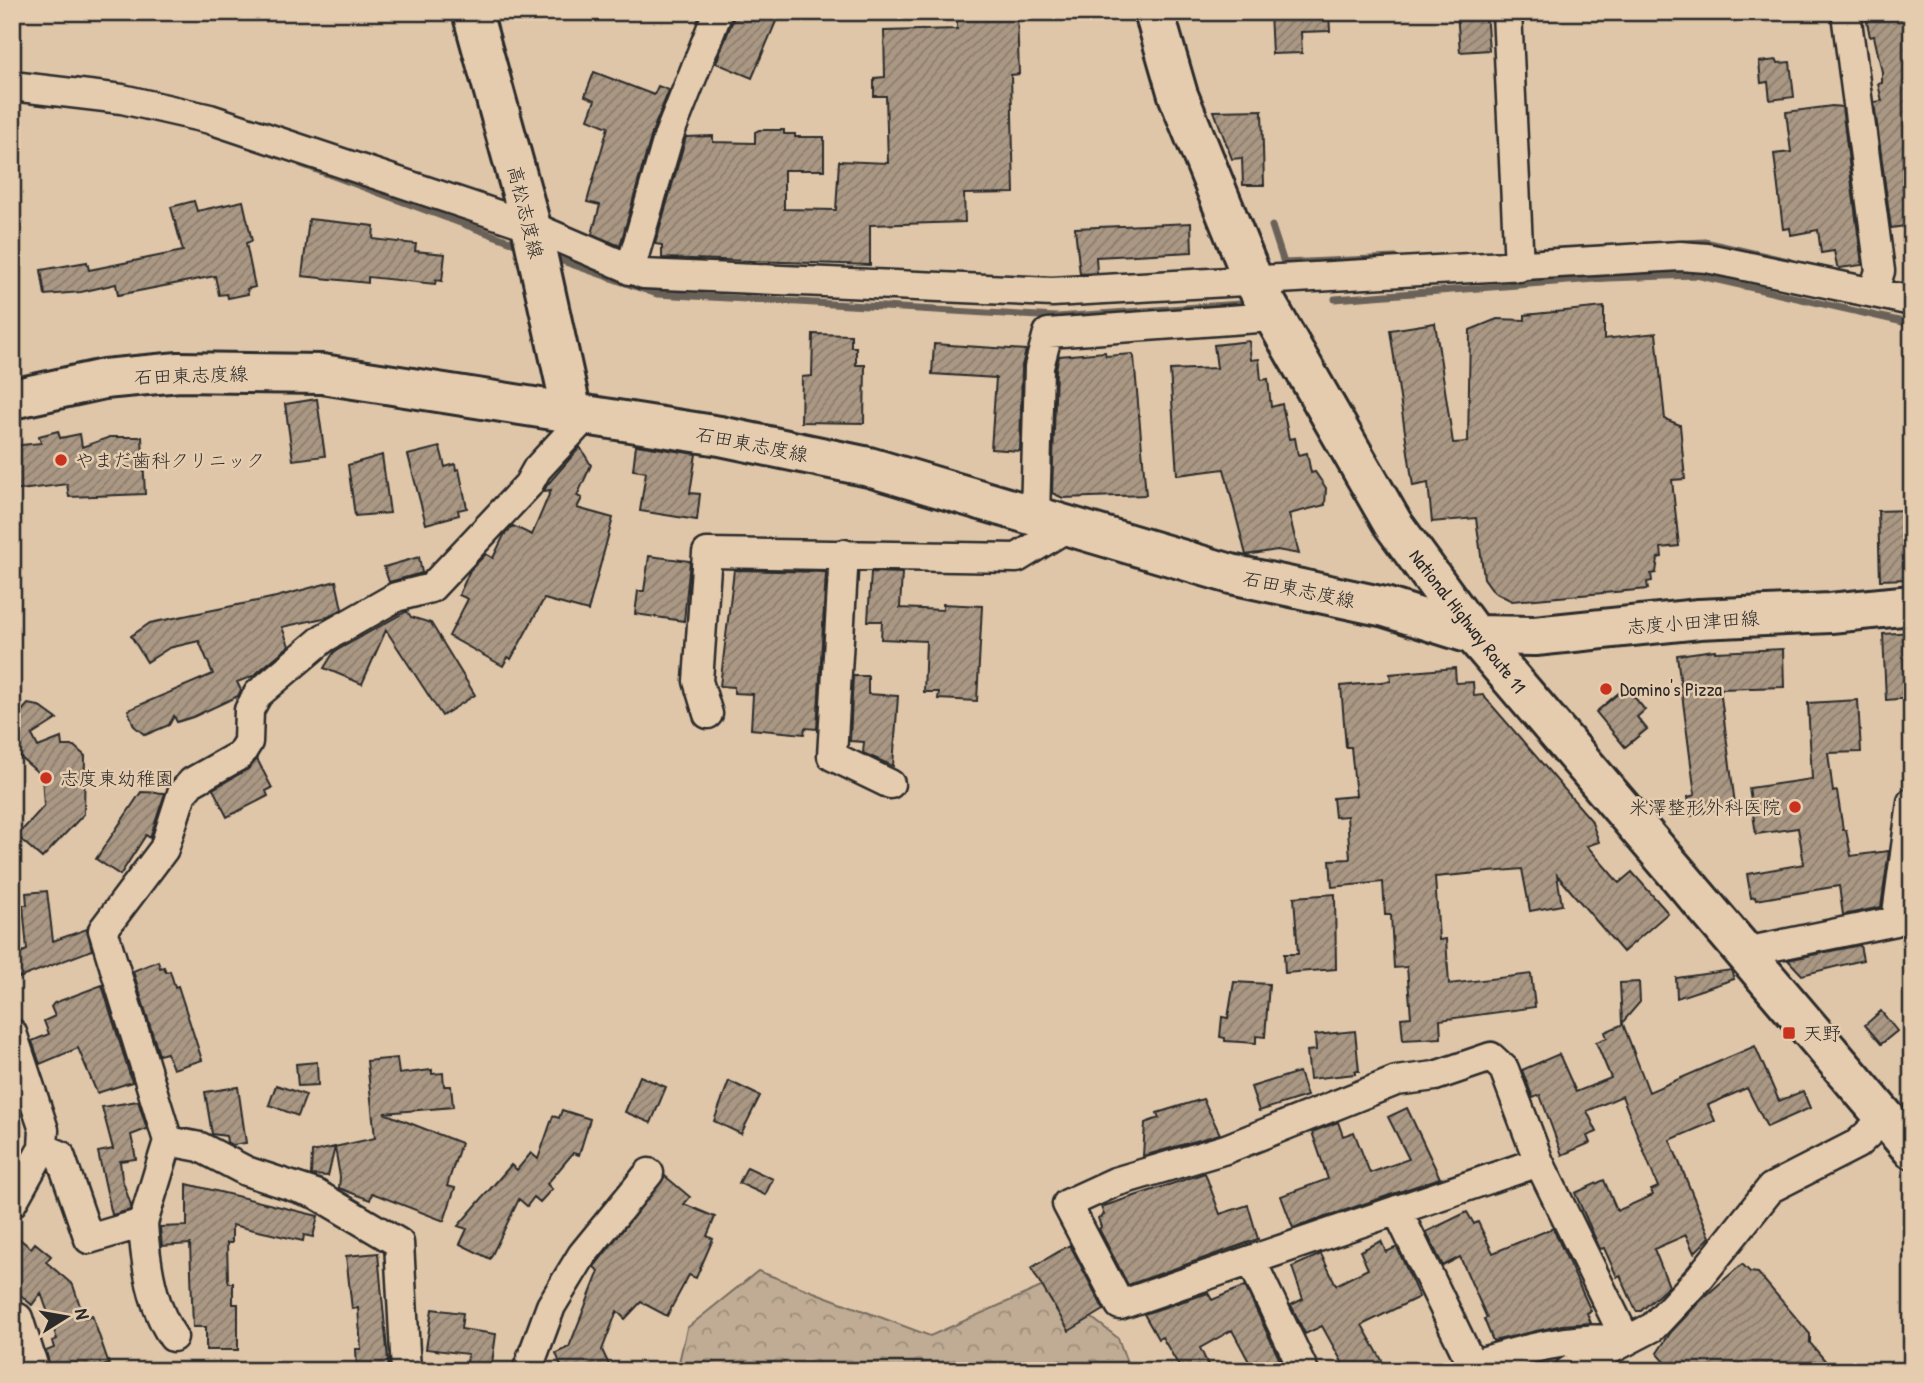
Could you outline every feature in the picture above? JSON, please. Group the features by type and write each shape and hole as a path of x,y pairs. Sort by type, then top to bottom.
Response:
{"main road":[{"name":"高松志度線","path":"472,12 579,414"},
{"name":"National Highway Route 11","path":"1154,12 1178,95 1253,281 1393,524 1474,635 1912,1149"},
{"name":"石田東志度線","path":"12,399 116,378 179,372 322,374 720,436 869,467 1231,574 1385,607 1474,635"},
{"name":"志度小田津田線","path":"1474,635 1535,636 1699,619 1830,613 1912,605"}],"street":[{"path":"629,270 669,135 718,12"},
{"path":"1507,12 1519,267"},
{"path":"1847,21 1880,271 1873,292"},
{"path":"12,86 171,108 531,226 629,270 686,276 1052,292 1680,256 1707,258 1912,301"},
{"path":"708,714 698,681 707,554 1017,558 1052,521 1039,368 1048,332 1272,317"},
{"path":"173,1337 162,1321 145,1247 143,1223 168,1141 103,930 164,849 182,793 192,782 240,755 248,742 249,710 258,694 324,638 396,597 431,588 528,485 579,414"},
{"path":"844,554 832,756 890,784"},
{"path":"1745,952 1904,926 1912,802"},
{"path":"12,1033 44,1130 43,1148 12,1203"},
{"path":"1539,1162 1120,1305 1067,1204 1115,1182 1226,1149 1396,1081 1435,1076 1491,1057 1504,1069 1539,1162 1626,1340"},
{"path":"1569,1371 1653,1326 1682,1298 1771,1188 1857,1144 1885,1118"},
{"path":"168,1141 200,1147 246,1171 316,1194 399,1243 406,1371"},
{"path":"43,1148 60,1155 89,1239 143,1223"},
{"path":"527,1371 551,1306 582,1255 649,1173"},
{"path":"1397,1210 1467,1368 1527,1348 1600,1338 1626,1340"},
{"path":"1251,1260 1304,1371"},
{"path":"12,1315 18,1318 34,1371"}],"green space":[{"path":"758,1271 930,1336 1048,1284 1118,1338 1130,1371 677,1371 687,1328"}],"building":[{"path":"736,12 780,12 752,78 716,63"},
{"path":"957,12 1017,12 1019,74 1011,75 1014,193 964,194 965,222 870,225 870,265 662,258 662,245 655,244 686,137 713,136 713,142 755,143 755,132 759,130 784,130 784,134 795,134 795,137 824,137 824,170 784,170 784,209 836,210 839,161 888,163 886,96 874,96 874,78 885,77 884,31 957,29"},
{"path":"1270,12 1329,12 1330,31 1301,32 1302,53 1272,54"},
{"path":"1457,12 1486,12 1489,50 1460,52"},
{"path":"1865,12 1912,12 1912,225 1891,228 1874,102 1882,101 1878,84 1882,83 1882,72 1874,36 1870,37"},
{"path":"1777,60 1778,63 1790,62 1794,97 1770,100 1768,82 1761,83 1759,62"},
{"path":"594,72 654,95 658,86 669,90 653,130 620,246 592,234 600,205 587,202 608,127 588,119 595,100 585,96"},
{"path":"1842,107 1862,265 1840,268 1837,266 1834,251 1821,253 1818,230 1791,235 1790,228 1783,229 1774,154 1791,152 1786,112"},
{"path":"1262,110 1264,185 1243,185 1242,158 1232,159 1214,111"},
{"path":"194,201 197,211 243,201 252,241 246,243 255,287 247,289 248,294 228,298 227,294 219,295 215,276 118,295 116,284 81,292 45,295 41,270 87,262 89,270 183,251 171,207"},
{"path":"309,219 374,226 373,239 416,244 415,251 445,254 442,281 436,280 435,284 368,277 368,283 302,276"},
{"path":"1191,223 1192,252 1096,257 1097,273 1080,274 1075,228"},
{"path":"1604,307 1604,339 1656,333 1665,419 1680,425 1685,479 1672,480 1679,546 1661,548 1662,557 1658,558 1656,573 1651,574 1652,581 1647,582 1648,589 1512,601 1494,592 1484,578 1476,518 1432,522 1428,483 1413,486 1390,330 1435,323 1453,443 1468,442 1470,330 1497,319 1525,320 1525,315"},
{"path":"813,334 851,335 851,347 856,347 856,365 865,365 864,423 801,422 802,377 812,376"},
{"path":"1249,341 1251,360 1259,359 1261,380 1268,379 1271,407 1282,404 1289,439 1295,438 1298,455 1307,453 1311,473 1315,472 1326,488 1325,505 1289,514 1299,554 1277,550 1246,555 1224,469 1177,475 1170,370 1217,368 1214,345"},
{"path":"934,344 1026,350 1022,366 1020,451 991,449 996,378 932,374"},
{"path":"1105,352 1106,356 1132,354 1134,357 1146,495 1063,498 1052,493 1056,369 1059,356"},
{"path":"317,399 325,456 293,460 285,404"},
{"path":"58,431 60,438 80,434 82,447 110,437 142,437 145,494 69,497 67,484 12,491 12,446 41,443 39,436"},
{"path":"636,445 696,454 690,493 700,494 697,520 640,511 646,472 633,470"},
{"path":"440,447 445,467 455,464 456,470 459,469 467,508 458,510 459,515 426,524 408,455"},
{"path":"580,447 591,465 577,496 582,498 577,508 613,518 588,611 544,599 511,659 508,657 503,666 449,636 468,599 459,595 470,570 486,554 493,558 504,535 513,526 532,535 551,490 544,491 547,485"},
{"path":"382,455 390,513 355,516 348,465"},
{"path":"1907,510 1910,579 1880,580 1878,511"},
{"path":"649,556 690,561 684,621 635,614 638,591 644,591"},
{"path":"419,557 422,573 389,582 384,567"},
{"path":"734,570 826,572 817,729 805,728 804,734 751,729 753,694 734,693 734,687 720,686"},
{"path":"871,572 902,573 900,608 943,610 943,604 982,606 977,701 938,699 939,692 924,692 926,641 881,639 882,621 868,621"},
{"path":"336,581 342,609 328,617 282,627 289,646 253,676 237,682 241,690 238,696 177,722 174,716 169,725 145,735 134,726 128,710 213,674 199,641 169,648 147,662 131,636 150,623 276,597"},
{"path":"407,611 411,617 431,623 475,695 442,716 386,630 362,684 324,668 334,652"},
{"path":"1912,632 1912,698 1886,700 1883,634"},
{"path":"1783,649 1784,687 1720,689 1735,804 1691,816 1688,797 1695,795 1677,655 1715,650"},
{"path":"1455,668 1456,683 1473,682 1474,696 1483,695 1591,820 1599,842 1587,846 1619,883 1632,872 1668,913 1623,952 1557,875 1562,905 1530,911 1522,869 1435,877 1439,940 1446,939 1449,984 1531,974 1535,1007 1440,1020 1441,1038 1403,1040 1401,1018 1411,1017 1407,967 1394,968 1391,915 1385,915 1383,882 1332,887 1330,860 1350,859 1347,816 1335,817 1333,798 1356,796 1351,747 1346,747 1341,686 1391,681 1390,674"},
{"path":"853,676 868,676 868,694 898,696 893,766 863,753 864,742 850,741"},
{"path":"1626,687 1645,710 1637,717 1647,729 1625,747 1596,712"},
{"path":"12,697 20,713 28,704 39,706 57,719 32,735 38,747 61,738 62,746 74,746 85,756 84,814 42,858 17,836 44,806 42,776 12,750"},
{"path":"1858,700 1861,752 1828,753 1833,792 1837,791 1843,830 1846,830 1851,856 1889,851 1881,907 1843,915 1839,886 1756,900 1755,897 1751,898 1747,874 1804,864 1798,828 1756,834 1749,788 1812,779 1808,703"},
{"path":"257,759 272,788 266,791 268,796 227,817 213,789 248,769"},
{"path":"141,792 165,793 150,838 146,835 120,875 96,859"},
{"path":"47,891 53,941 87,929 92,950 19,978 12,956 27,950 23,905 27,905 26,893"},
{"path":"1335,894 1336,969 1285,973 1284,954 1298,954 1294,897"},
{"path":"1860,945 1863,960 1802,975 1788,960"},
{"path":"158,961 160,968 164,967 166,972 170,971 175,987 178,986 202,1060 173,1069 167,1053 159,1055 133,971"},
{"path":"1731,970 1734,979 1677,998 1676,978"},
{"path":"1234,982 1269,984 1265,1037 1256,1036 1256,1043 1225,1041 1225,1038 1220,1037 1222,1017 1228,1018"},
{"path":"1639,982 1640,1002 1622,1023 1620,983"},
{"path":"102,985 132,1082 97,1093 78,1048 40,1064 32,1041 49,1034 44,1021 55,1016 51,1007 54,1003"},
{"path":"1881,1011 1897,1031 1881,1044 1865,1025"},
{"path":"1623,1024 1649,1092 1755,1046 1779,1101 1803,1091 1810,1108 1767,1127 1747,1088 1708,1105 1715,1121 1670,1140 1710,1237 1694,1253 1686,1235 1654,1249 1669,1286 1641,1311 1636,1311 1620,1275 1617,1277 1604,1248 1600,1249 1575,1193 1604,1180 1617,1211 1653,1195 1651,1190 1658,1187 1622,1096 1587,1111 1597,1132 1587,1136 1590,1143 1562,1155 1540,1095 1533,1098 1522,1070 1559,1054 1576,1092 1611,1078 1596,1042 1607,1038 1605,1032"},
{"path":"1355,1031 1359,1071 1355,1071 1355,1074 1310,1079 1307,1051 1316,1050 1315,1035"},
{"path":"397,1058 399,1074 432,1070 432,1074 443,1073 444,1086 451,1086 453,1107 384,1113 461,1143 447,1186 455,1188 444,1221 372,1193 370,1200 339,1188 335,1147 328,1176 311,1175 312,1152 375,1138 367,1061"},
{"path":"317,1062 318,1085 298,1086 296,1064"},
{"path":"1299,1072 1307,1096 1259,1111 1251,1087"},
{"path":"640,1076 666,1087 651,1123 625,1112"},
{"path":"729,1081 760,1096 741,1134 714,1121"},
{"path":"276,1085 306,1095 298,1116 269,1105"},
{"path":"238,1087 246,1143 232,1145 227,1142 226,1136 212,1134 205,1092"},
{"path":"1203,1099 1220,1134 1143,1156 1145,1123 1159,1118 1157,1113"},
{"path":"138,1101 147,1129 131,1135 136,1159 120,1161 130,1210 112,1215 98,1152 113,1149 102,1107"},
{"path":"1407,1108 1440,1178 1293,1228 1281,1196 1328,1179 1312,1132 1338,1122 1343,1136 1354,1132 1370,1173 1409,1159 1388,1117"},
{"path":"562,1110 590,1119 579,1155 573,1153 547,1184 552,1189 540,1202 534,1197 527,1206 519,1199 490,1259 460,1244 467,1229 458,1226 511,1165 517,1170 531,1153 538,1159 553,1116 559,1118"},
{"path":"747,1167 773,1179 765,1195 739,1183"},
{"path":"1205,1173 1220,1214 1248,1205 1258,1239 1128,1285 1099,1229 1101,1227 1098,1218 1104,1215 1101,1207"},
{"path":"665,1176 690,1197 684,1204 715,1217 707,1236 713,1239 696,1278 689,1275 667,1316 641,1302 625,1319 617,1311 602,1350 612,1371 563,1371 556,1353 569,1347 599,1271 594,1267"},
{"path":"187,1184 318,1216 313,1237 304,1235 303,1241 232,1225 232,1243 227,1243 228,1279 229,1283 233,1283 233,1304 238,1304 238,1350 206,1350 206,1327 193,1327 190,1244 162,1246 160,1227 187,1226"},
{"path":"1467,1212 1474,1224 1478,1222 1493,1253 1553,1228 1591,1311 1587,1313 1591,1323 1562,1325 1493,1341 1484,1319 1487,1318 1460,1257 1443,1266 1426,1232"},
{"path":"12,1233 31,1248 35,1243 51,1256 46,1262 73,1285 84,1318 92,1315 109,1364 91,1371 51,1371 46,1351 54,1348 52,1341 57,1339 41,1293 32,1305 12,1288"},
{"path":"1381,1241 1386,1252 1397,1247 1419,1297 1362,1325 1388,1371 1347,1371 1322,1326 1305,1334 1291,1305 1303,1299 1292,1267 1321,1254 1336,1285 1368,1269 1360,1251"},
{"path":"1070,1245 1104,1310 1069,1331 1031,1268"},
{"path":"378,1253 389,1371 357,1371 356,1349 361,1349 358,1308 352,1309 346,1256"},
{"path":"1742,1264 1750,1272 1758,1273 1810,1334 1810,1343 1834,1371 1673,1371 1657,1353 1671,1332 1701,1300"},
{"path":"1245,1286 1285,1371 1254,1371 1232,1330 1200,1348 1211,1371 1182,1371 1162,1337 1158,1339 1144,1314 1208,1293 1212,1300"},
{"path":"432,1309 463,1313 461,1329 496,1334 491,1371 466,1371 468,1354 426,1349"},
{"path":"1542,1363 1547,1371 1511,1371 1533,1365"}],"waterway":[{"path":"301,164 523,246"},
{"path":"1272,226 1284,263 1395,258"},
{"path":"1683,243 1705,242 1788,261"},
{"path":"551,257 657,294 1057,317 1240,304"},
{"path":"1335,299 1608,278 1696,275 1912,324"}],"place":[{"name":"やまだ歯科クリニック","path":"61,460"},
{"name":"Domino's Pizza","path":"1606,689"},
{"name":"志度東幼稚園","path":"46,778"},
{"name":"米澤整形外科医院","path":"1795,807"},
{"name":"天野","path":"1789,1033"}]}
